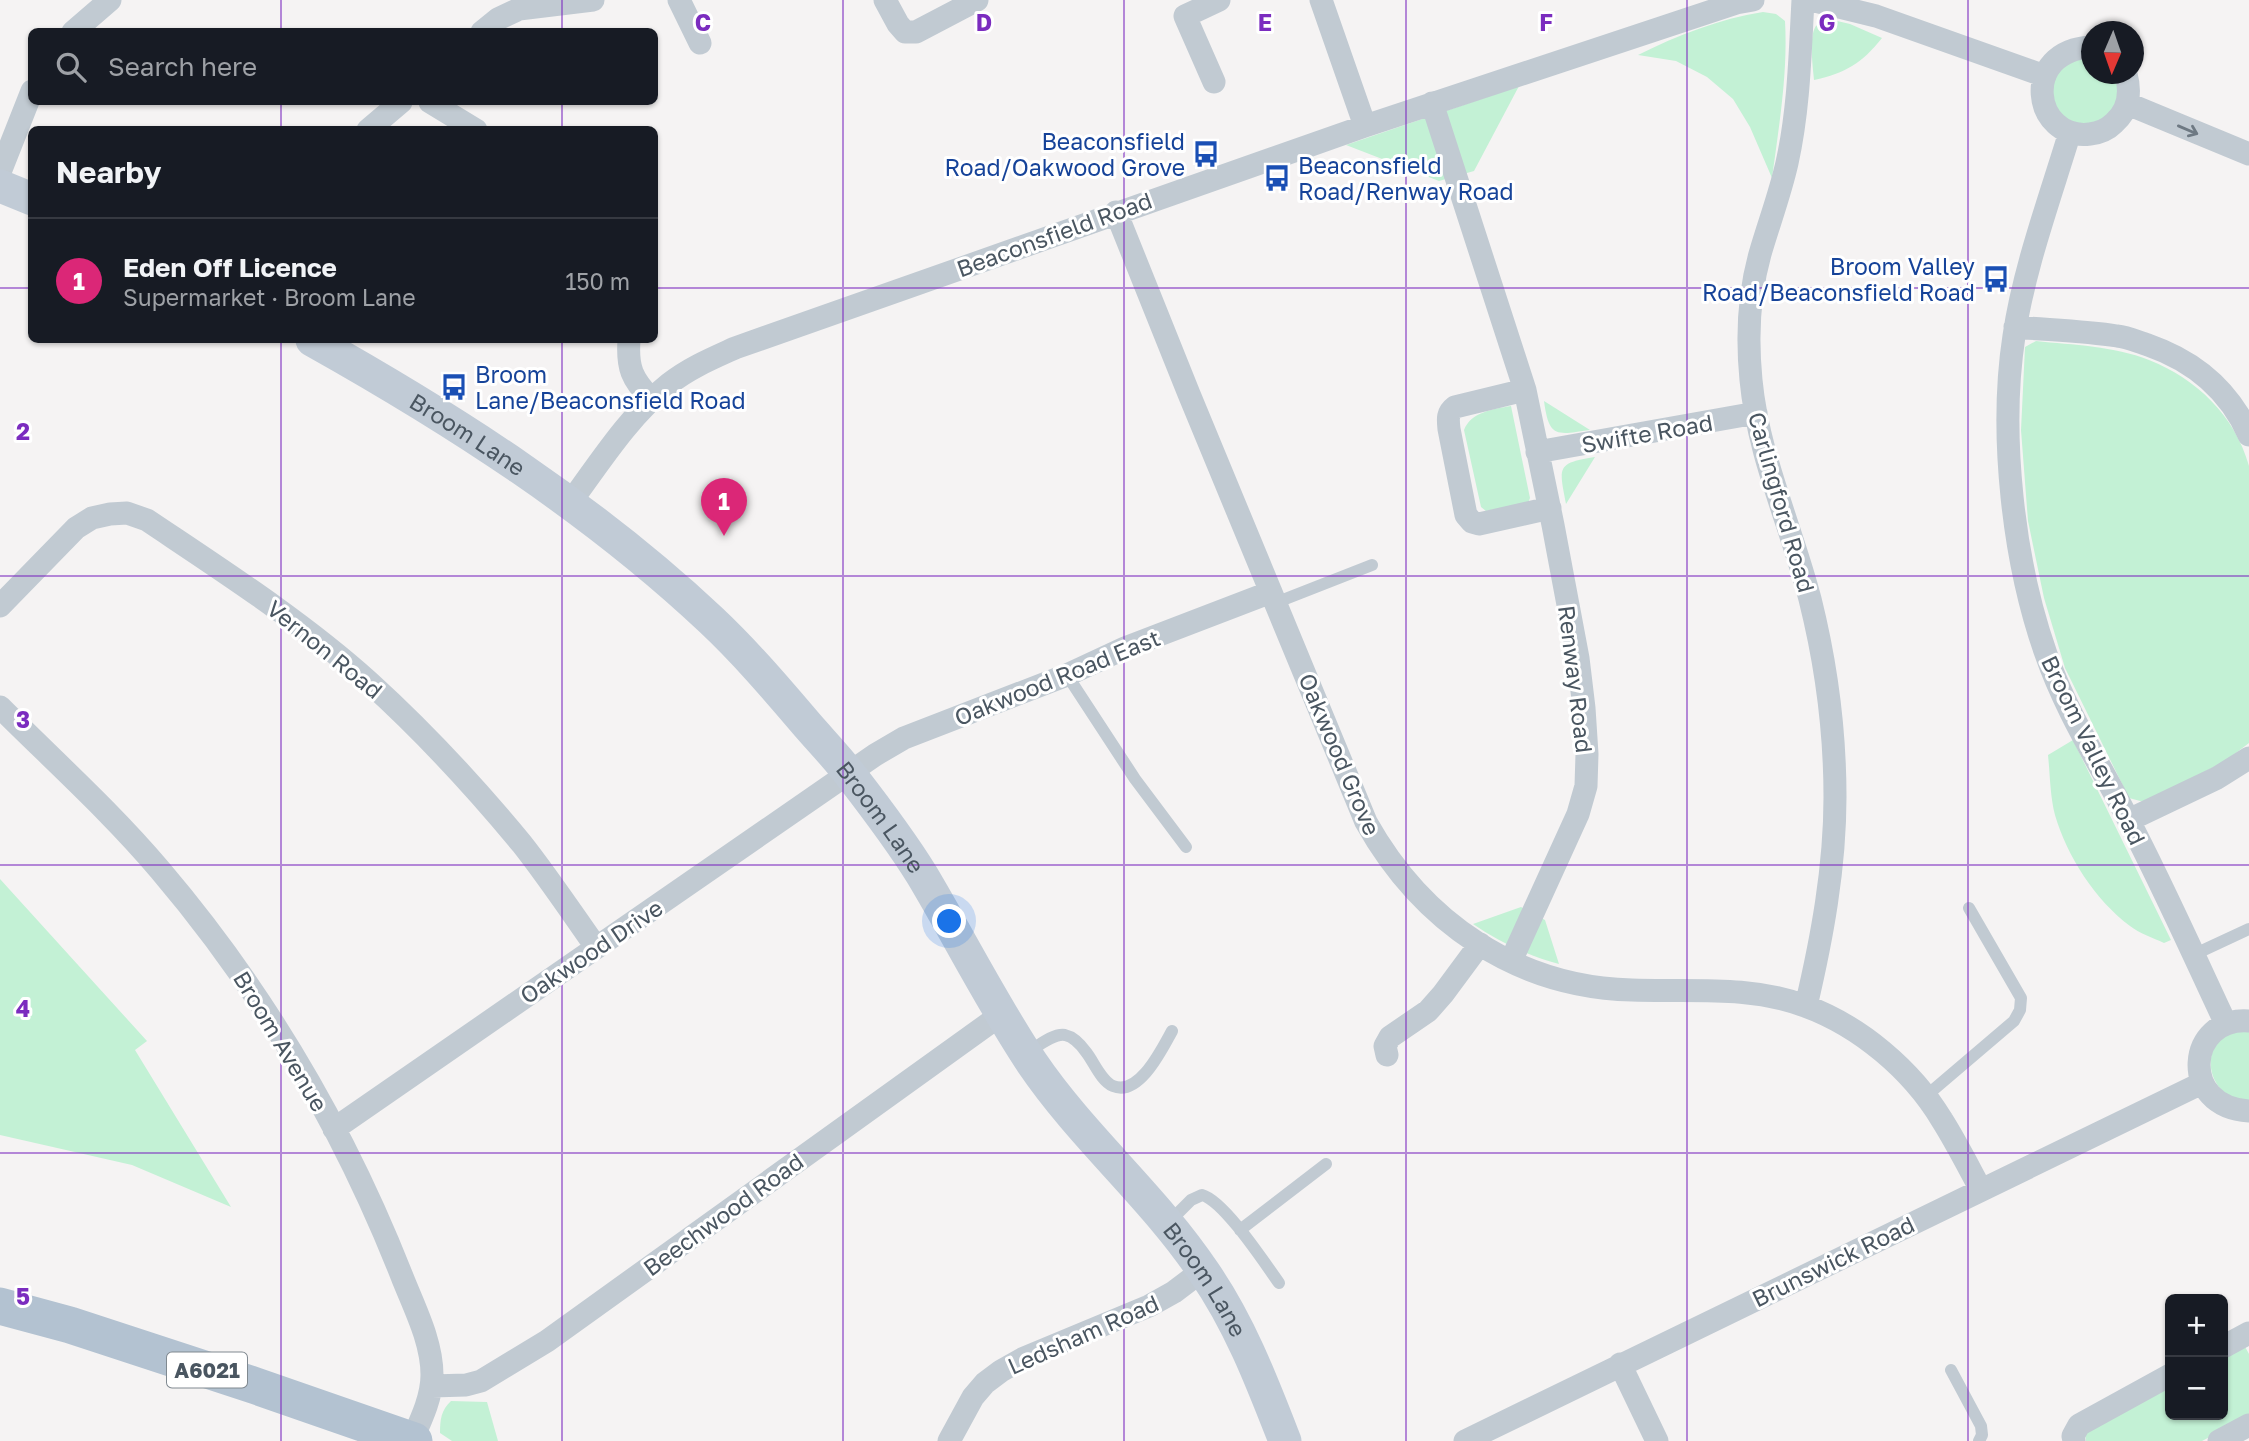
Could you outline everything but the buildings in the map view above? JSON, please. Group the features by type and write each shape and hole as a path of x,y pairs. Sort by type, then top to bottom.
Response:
{"main road":[{"path":"0,186 28,198"},
{"name":"Broom Lane","path":"317,343 464,432 570,503 659,573 713,622 775,688 850,774 919,871 1002,1014 1083,1130 1167,1224 1203,1270 1248,1347 1285,1441"},
{"name":"A6021","path":"0,1306 70,1325 413,1441"}],"street":[{"path":"78,28 110,0"},
{"path":"487,28 519,9 593,0"},
{"path":"678,0 700,43"},
{"path":"885,0 905,32 916,32 976,0"},
{"path":"1214,82 1185,16 1219,0"},
{"path":"1321,0 1365,126"},
{"name":"Beaconsfield Road","path":"570,503 651,399 681,376 735,348 1711,5 1753,0"},
{"name":"Carlingford Road","path":"1803,0 1799,85 1793,135 1781,188 1759,256 1750,351 1756,414 1810,598 1823,657 1831,730 1835,798 1830,874 1821,942 1806,1006"},
{"path":"1811,0 1879,8 2045,76"},
{"path":"2081,48 2068,51 2055,59 2045,76 2042,101 2047,113 2057,125 2083,135 2110,128 2121,117 2128,104 2128,84"},
{"path":"0,172 28,101"},
{"name":"Renway Road","path":"1432,103 1525,390 1578,658 1584,708 1586,786 1578,814 1511,961"},
{"path":"2128,104 2249,154"},
{"path":"373,126 397,105"},
{"path":"435,105 469,126"},
{"name":"Broom Valley Road","path":"2070,132 2028,273 2015,327 2009,399 2009,448 2018,537 2046,654 2062,695 2129,820 2226,1024"},
{"name":"Oakwood Grove","path":"1116,212 1367,822 1380,848 1418,896 1447,922 1480,944 1535,972 1564,982 1593,988 1722,990 1778,998 1806,1006 1848,1028 1881,1051 1909,1076 1942,1119 1981,1190"},
{"path":"2015,327 2120,336 2167,351 2198,369 2220,388 2241,417 2249,435"},
{"path":"629,343 631,373 636,383 651,399"},
{"path":"1525,390 1455,407 1450,411 1449,429 1466,515 1472,522 1479,524 1550,508"},
{"name":"Swifte Road","path":"1538,452 1756,414"},
{"name":"Vernon Road","path":"0,606 76,528 92,518 127,513 147,520 255,593 315,638 368,681 405,716 466,779 523,845 596,947"},
{"name":"Oakwood Road East","path":"850,774 904,738 1067,675 1125,648 1273,598"},
{"name":"Broom Avenue","path":"0,707 127,833 191,908 245,978 289,1047 334,1129 388,1241 430,1352 432,1386 413,1441"},
{"path":"2129,820 2217,778 2249,758"},
{"name":"Oakwood Drive","path":"334,1129 850,774"},
{"path":"1387,1055 1385,1046 1390,1037 1428,1011 1480,944"},
{"name":"Beechwood Road","path":"432,1386 466,1385 481,1381 537,1347 1002,1014"},
{"path":"2249,1021 2226,1024 2214,1031 2205,1042 2200,1055 2199,1070 2202,1083 2210,1096 2221,1105 2249,1111"},
{"name":"Brunswick Road","path":"1465,1441 2202,1083"},
{"name":"Ledsham Road","path":"948,1441 973,1398 985,1383 1001,1371 1024,1358 1149,1306 1174,1292 1203,1270"},
{"path":"2228,1344 2249,1332"},
{"path":"1620,1364 1657,1441"},
{"path":"2074,1441 2073,1436 2079,1425 2165,1378"},
{"path":"2220,1441 2249,1425"}],"lane":[{"path":"1273,598 1372,565"},
{"path":"1067,675 1135,779 1186,847"},
{"path":"1926,1096 1997,1037 2014,1021 2020,1010 2021,998 1969,908"},
{"path":"2193,955 2249,929"},
{"path":"1027,1053 1054,1037 1064,1035 1077,1042 1105,1080 1113,1086 1124,1087 1142,1077 1156,1060 1172,1031"},
{"path":"1240,1230 1326,1164"},
{"path":"1167,1224 1191,1200 1202,1195 1209,1197 1240,1230 1279,1283"},
{"path":"1951,1370 1981,1426 1982,1435 1979,1441"}],"green space":[{"path":"1763,12 1776,14 1785,21 1784,80 1772,178 1750,127 1733,99 1707,77 1676,61 1638,55 1699,29"},
{"path":"1833,20 1850,24 1882,38 1853,66 1814,80 1814,29 1820,23"},
{"path":"2074,59 2081,59 2081,84 2120,84 2118,107 2092,128 2059,118 2051,84 2057,73"},
{"path":"1519,86 1474,171 1439,181 1346,145"},
{"path":"2036,341 2122,352 2167,368 2198,389 2224,415 2243,448 2249,466 2249,743 2224,762 2144,802 2129,798 2065,668 2044,598 2028,521 2021,430 2025,347"},
{"path":"1544,401 1590,430 1569,433 1556,431 1549,422"},
{"path":"1511,406 1530,498 1528,503 1486,511 1481,507 1464,430 1477,415"},
{"path":"1595,457 1566,504 1562,482 1563,469 1573,462"},
{"path":"2073,740 2171,940 2164,943 2146,935 2117,915 2094,890 2067,846 2053,808 2048,755"},
{"path":"0,879 147,1041 135,1050 231,1207 132,1165 0,1135"},
{"path":"1521,907 1545,920 1559,964 1514,948 1473,924"},
{"path":"2249,1030 2249,1100 2237,1099 2218,1086 2211,1065 2212,1053 2217,1043 2227,1035"},
{"path":"2243,1343 2249,1354 2249,1416 2202,1441 2086,1441 2085,1434 2165,1385 2165,1420 2228,1420 2228,1351"},
{"path":"451,1401 487,1402 498,1441 452,1441 440,1433 442,1415"}],"place":[{"name":"Beaconsfield Road/Oakwood Grove","path":"1206,154"},
{"name":"Beaconsfield Road/Renway Road","path":"1277,178"},
{"name":"Broom Valley Road/Beaconsfield Road","path":"1996,279"},
{"name":"Broom Lane/Beaconsfield Road","path":"454,387"},
{"name":"Eden Off Licence","path":"724,536"}]}
